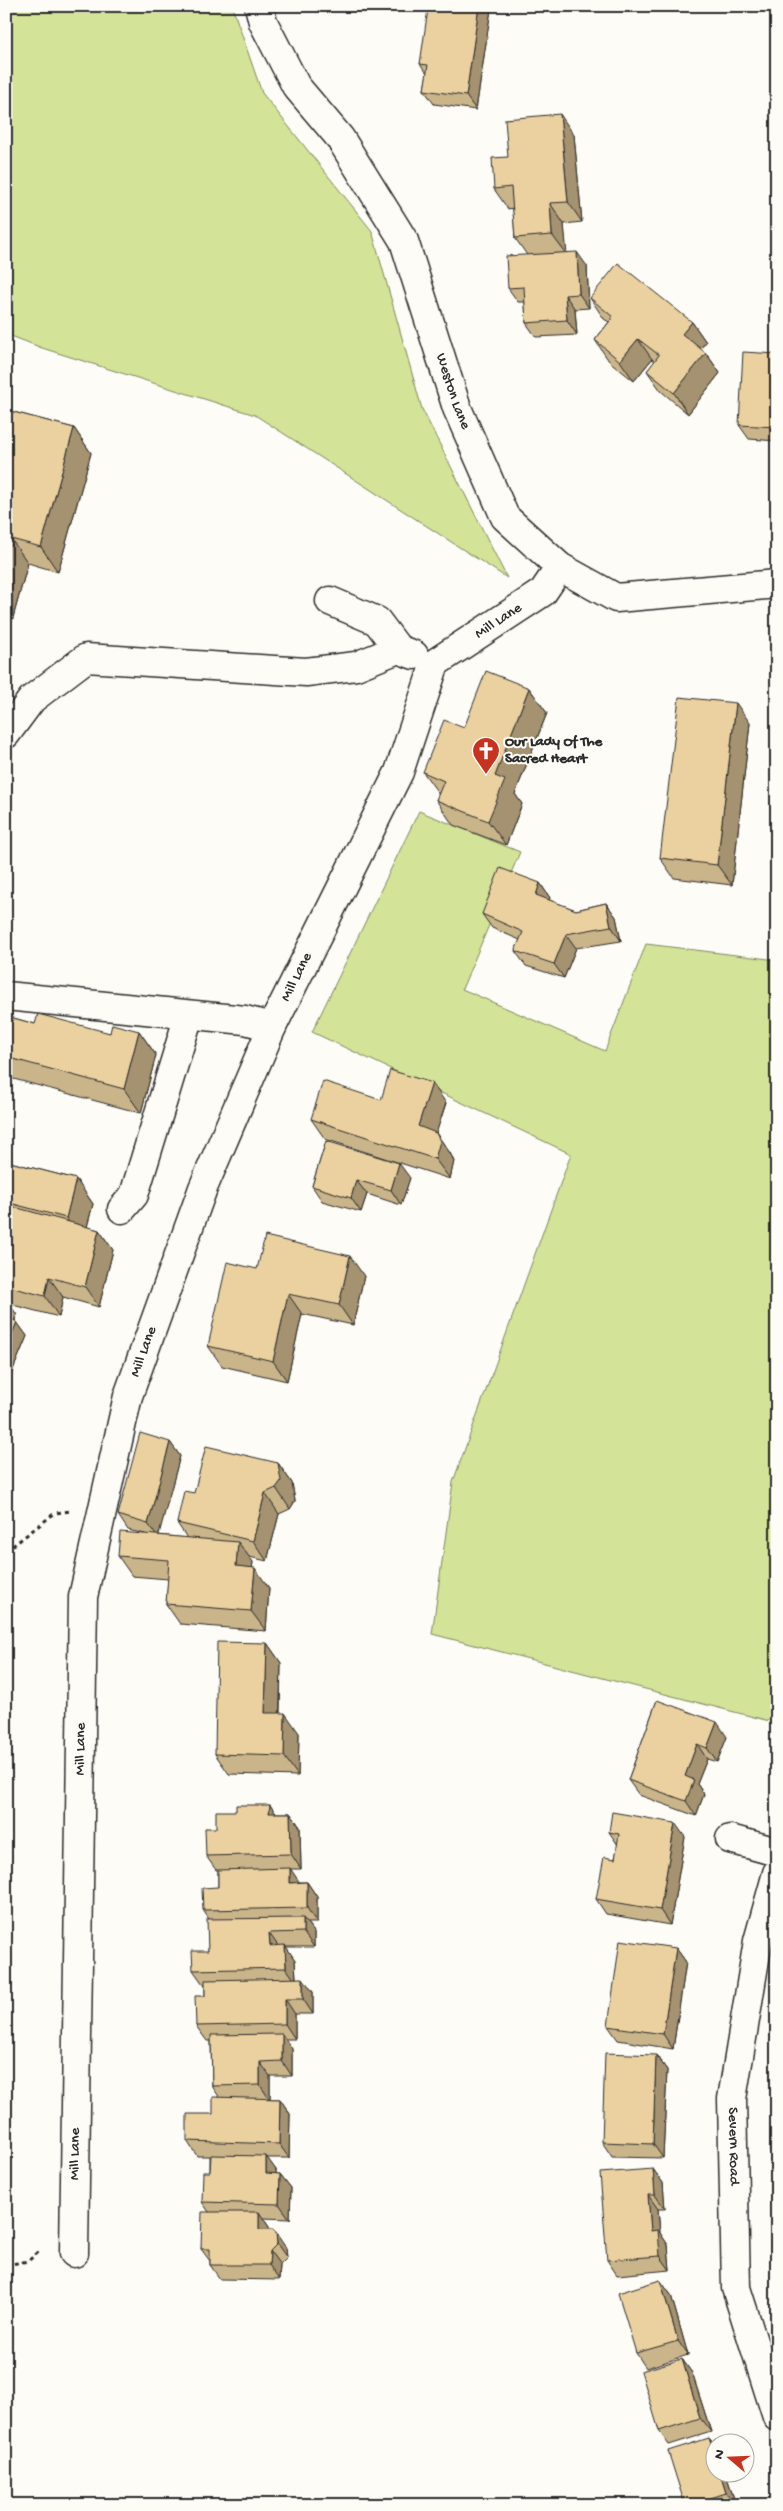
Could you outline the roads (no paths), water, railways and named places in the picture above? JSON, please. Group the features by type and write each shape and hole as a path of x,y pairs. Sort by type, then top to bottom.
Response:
{"street":[{"name":"Weston Lane","path":"259,6 263,22 296,86 340,138 404,241 457,408 505,517 560,567 616,598 777,584"},
{"name":"Mill Lane","path":"74,2253 83,1597 128,1396 203,1188 272,1027 399,772 435,663 543,592 560,567"},
{"path":"330,601 377,621 398,650 435,663"},
{"path":"6,734 32,699 86,658 306,672 356,666 398,650"},
{"path":"6,996 245,1020 272,1027"},
{"path":"122,1209 134,1195 188,1015"},
{"path":"730,1839 777,1852"},
{"name":"Severn Road","path":"777,1873 758,1941 732,2099 736,2288 777,2417"}],"place":[{"name":"Our Lady Of The Sacred Heart","path":"486,775"}]}
